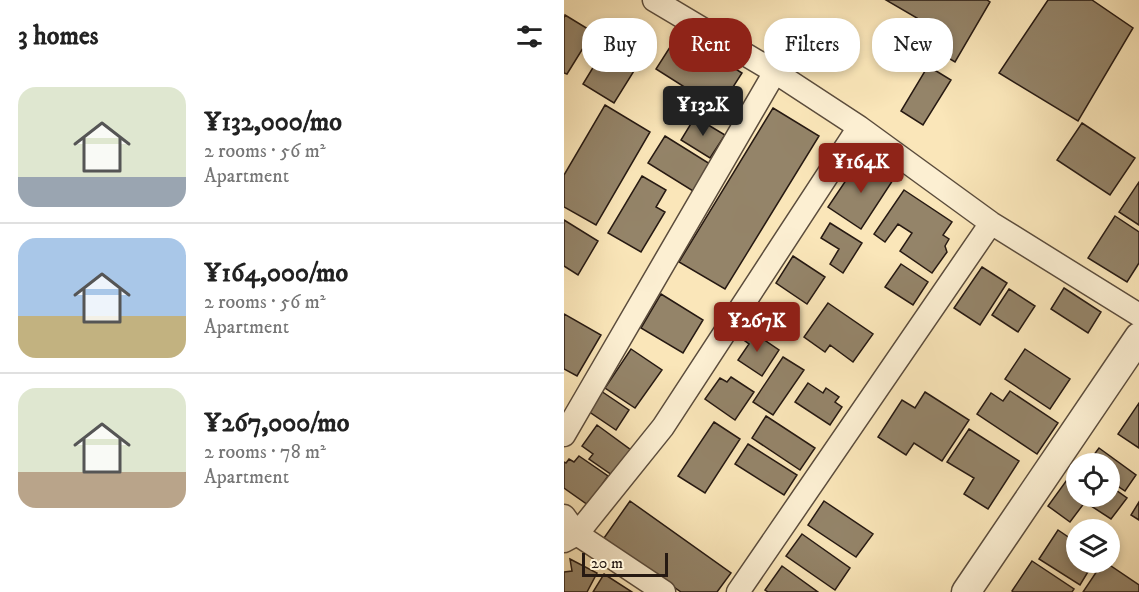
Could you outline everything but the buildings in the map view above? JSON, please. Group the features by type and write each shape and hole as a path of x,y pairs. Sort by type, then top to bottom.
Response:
{"street":[{"path":"654,0 764,65"},
{"path":"564,435 775,72 859,128 991,224 1139,315"},
{"path":"571,537 663,427 859,128"},
{"path":"738,592 991,224"},
{"path":"966,592 1139,337"},
{"path":"564,516 571,537 664,592"}]}
